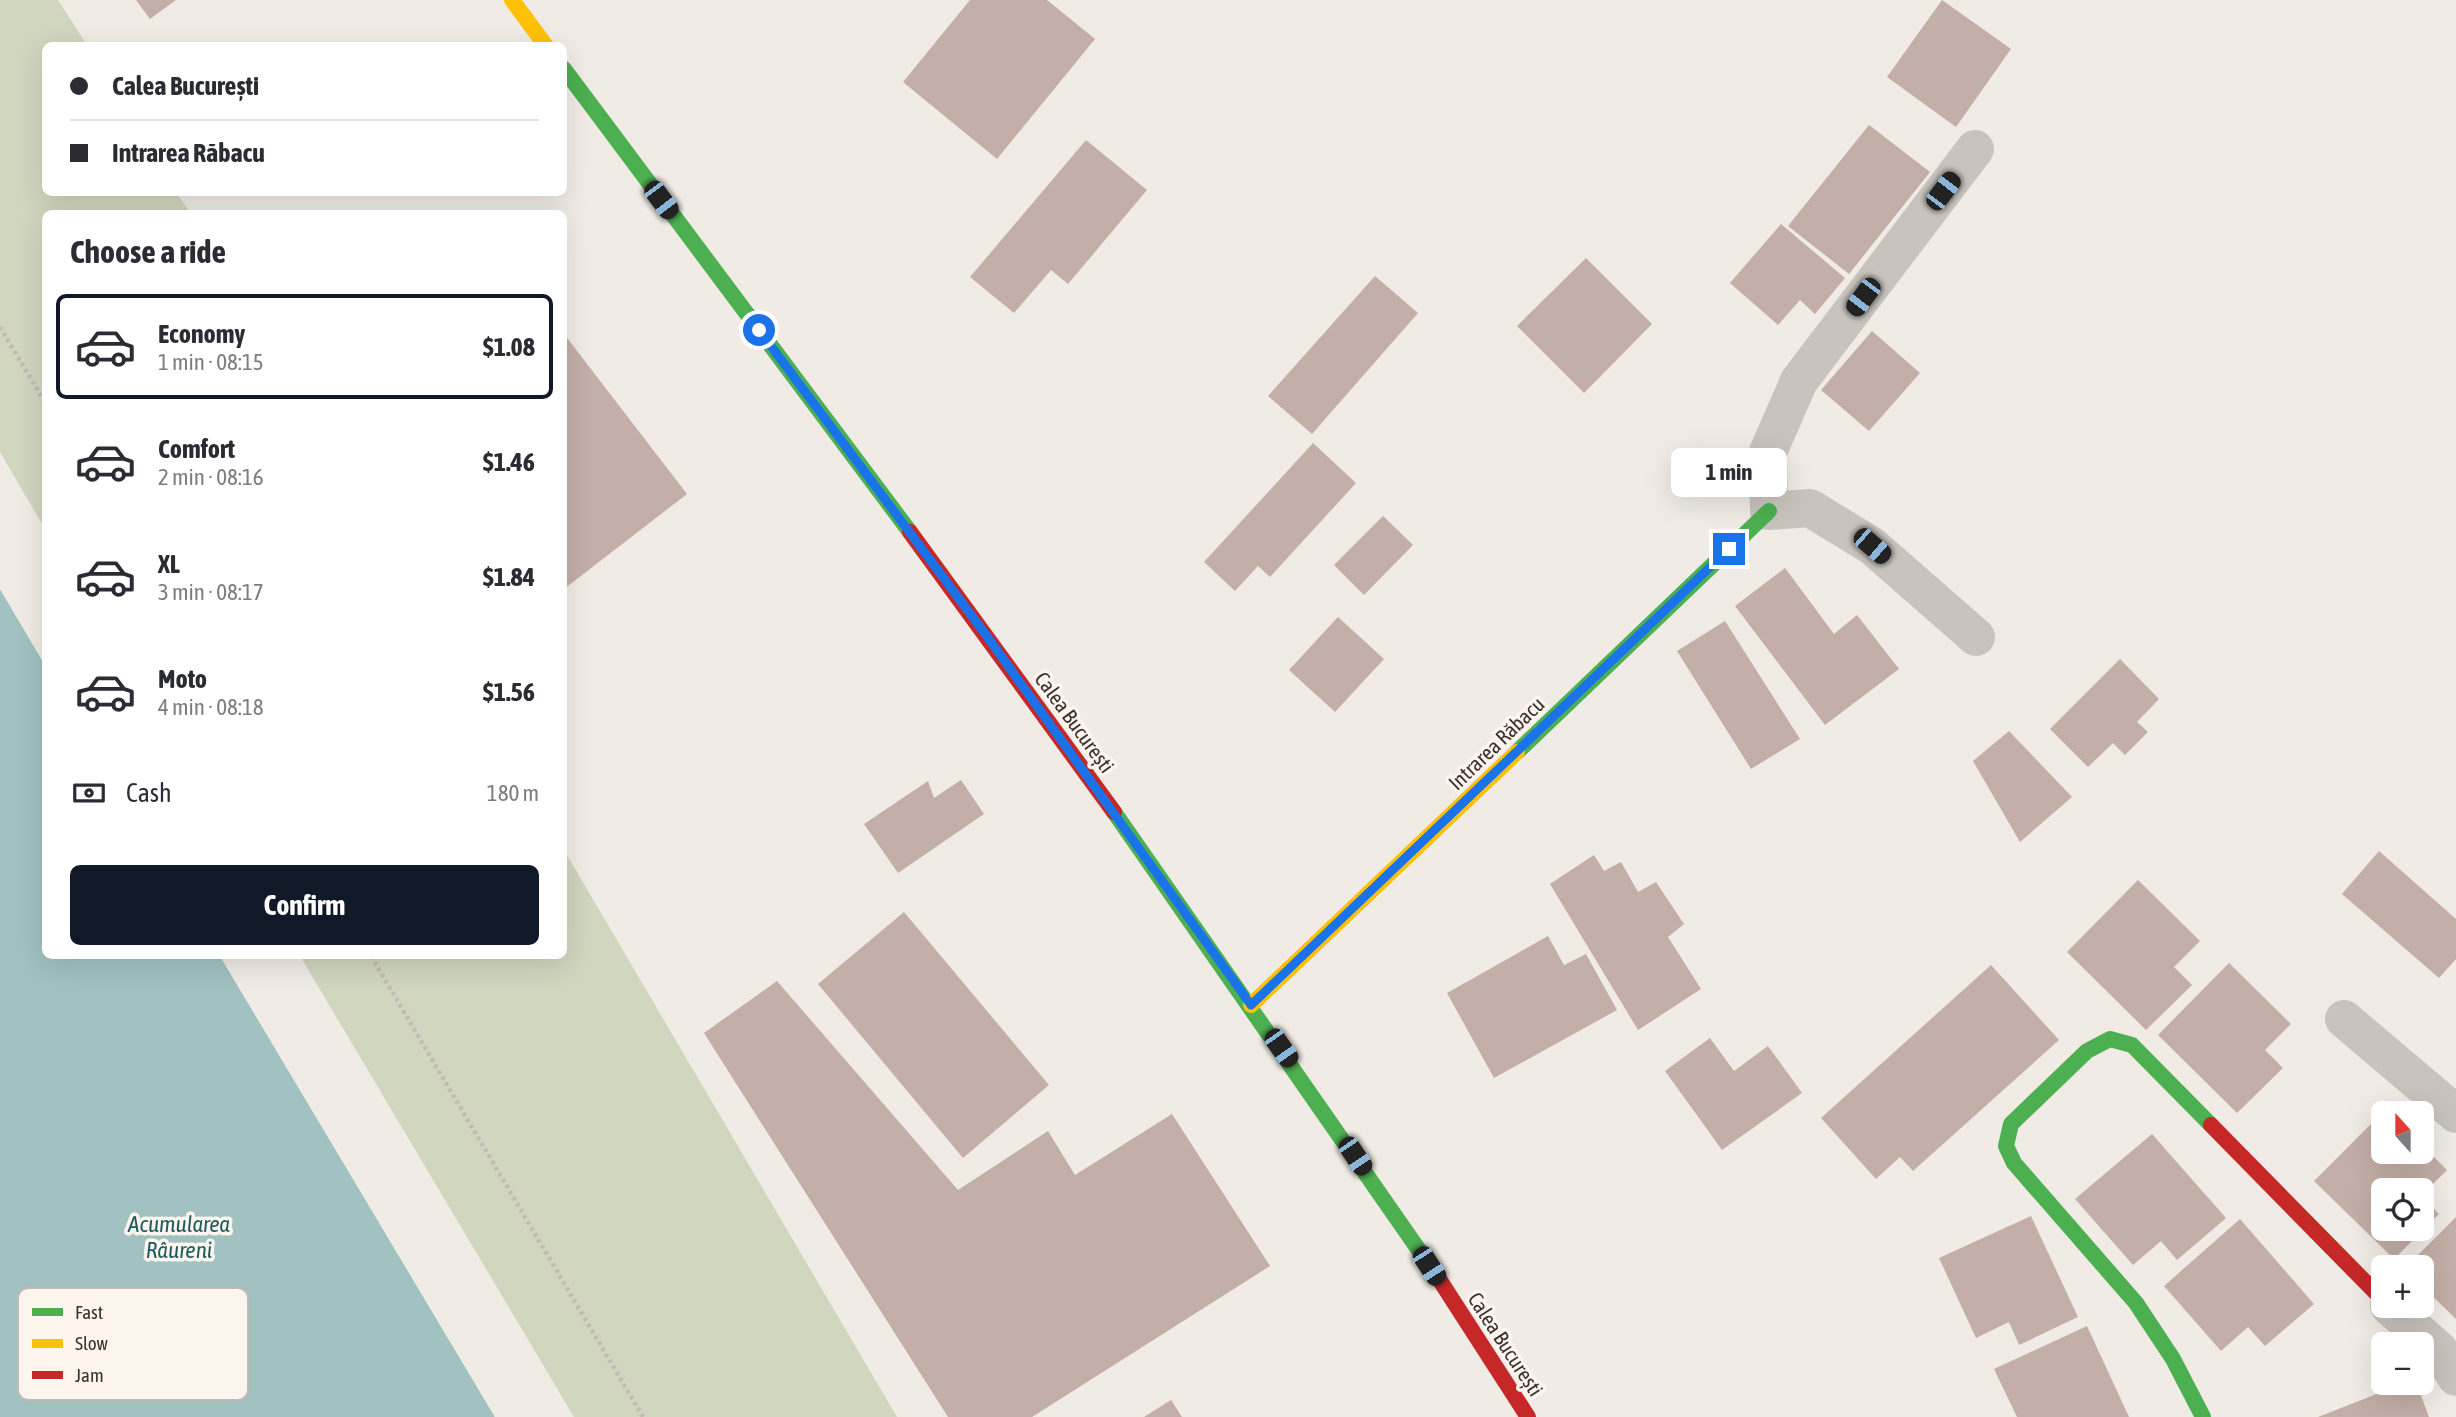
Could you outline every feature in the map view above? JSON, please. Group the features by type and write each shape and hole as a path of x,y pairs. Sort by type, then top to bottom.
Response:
{"main road":[{"path":"512,0 543,42"},
{"name":"Calea București","path":"567,73 986,635 1251,1005 1399,1220 1528,1417"},
{"name":"Intrarea Răbacu","path":"1251,1005 1769,511"},
{"path":"2203,1417 2174,1359 2136,1303 2014,1163 2006,1146 2011,1124 2087,1051 2110,1039 2132,1045 2371,1288"}],"street":[{"path":"1975,149 1799,381 1769,452 1769,511 1810,509 1872,546 1976,636"},
{"path":"2344,1019 2456,1114"},
{"path":"2403,1318 2439,1350 2456,1377"}],"path":[{"path":"0,327 42,397"},
{"path":"373,959 643,1417"}],"green space":[{"path":"0,0 58,0 85,42 42,42 42,196 179,196 188,210 42,210 42,524 0,452"},
{"path":"567,855 897,1417 574,1417 302,959 567,959"}],"water":[{"name":"Acumularea Râureni","path":"0,589 42,660 42,959 222,959 495,1417 0,1417"}],"pier":[{"path":"0,586 42,652 42,660"},
{"path":"222,959 226,959 498,1417 495,1417"}],"building":[{"path":"136,0 176,0 150,19"},
{"path":"970,0 1047,0 1095,39 997,159 903,82"},
{"path":"1942,0 2011,49 1956,127 1887,77"},
{"path":"1869,125 1930,172 1849,274 1788,226"},
{"path":"1086,140 1147,190 1068,284 1051,270 1014,313 970,277"},
{"path":"1781,224 1845,278 1815,314 1800,300 1778,325 1730,283"},
{"path":"1586,258 1652,324 1584,393 1517,326"},
{"path":"1375,276 1418,313 1312,434 1268,396"},
{"path":"1872,331 1920,373 1869,431 1821,390"},
{"path":"567,338 687,494 567,587"},
{"path":"1313,443 1356,483 1270,577 1258,566 1235,591 1204,562"},
{"path":"1383,516 1413,545 1364,595 1334,565"},
{"path":"1785,568 1834,634 1857,615 1899,669 1825,725 1735,606"},
{"path":"1338,617 1384,659 1335,712 1289,670"},
{"path":"1725,621 1800,739 1751,769 1677,651"},
{"path":"2120,659 2159,699 2137,722 2148,732 2125,755 2113,743 2088,767 2050,729"},
{"path":"2009,731 2072,797 2020,842 1973,761"},
{"path":"961,780 984,814 898,873 864,824 928,781 934,798"},
{"path":"2379,851 2456,919 2456,959 2439,978 2342,894"},
{"path":"1594,855 1604,871 1621,862 1638,892 1656,882 1684,924 1668,937 1701,989 1638,1030 1550,884"},
{"path":"2138,880 2200,941 2174,967 2192,985 2146,1030 2067,952"},
{"path":"904,912 1049,1085 963,1158 818,984"},
{"path":"1548,936 1564,965 1586,954 1617,1010 1494,1078 1447,993"},
{"path":"2229,963 2291,1024 2265,1050 2283,1068 2237,1113 2158,1035"},
{"path":"1991,965 2059,1040 1913,1171 1900,1157 1876,1179 1821,1118"},
{"path":"777,981 958,1190 1048,1131 1075,1175 1172,1114 1270,1266 1032,1417 948,1417 704,1033"},
{"path":"1710,1038 1734,1071 1768,1046 1802,1093 1722,1150 1665,1071"},
{"path":"2371,1124 2371,1164 2434,1164 2434,1157 2447,1170 2434,1183 2434,1178 2371,1178 2371,1237 2314,1181"},
{"path":"2152,1134 2226,1218 2177,1260 2161,1241 2133,1265 2075,1199"},
{"path":"2031,1216 2078,1317 2019,1345 2009,1322 1976,1338 1939,1258"},
{"path":"2456,1217 2456,1319 2434,1298 2434,1255 2418,1255"},
{"path":"2240,1219 2314,1304 2265,1346 2248,1327 2221,1351 2164,1286"},
{"path":"2376,1241 2412,1241 2398,1255 2390,1255"},
{"path":"2087,1326 2129,1417 2017,1417 1994,1369"},
{"path":"2374,1395 2421,1395 2429,1417 2318,1417"},
{"path":"1171,1400 1182,1417 1144,1417"}],"traffic: fast":[{"path":"567,73 910,532"},
{"path":"1517,752 1769,511"},
{"path":"1114,812 1439,1279"},
{"path":"2203,1417 2173,1359 2136,1303 2014,1163 2006,1146 2011,1124 2087,1051 2110,1039 2132,1045 2211,1125"}],"traffic: slow":[{"path":"512,0 543,42"},
{"path":"1251,1005 1517,752"}],"traffic: jam":[{"path":"910,532 1114,812"},
{"path":"2211,1125 2371,1288"},
{"path":"1439,1279 1528,1417"}],"route":[{"path":"759,330 986,635 1251,1005 1729,549"}]}
